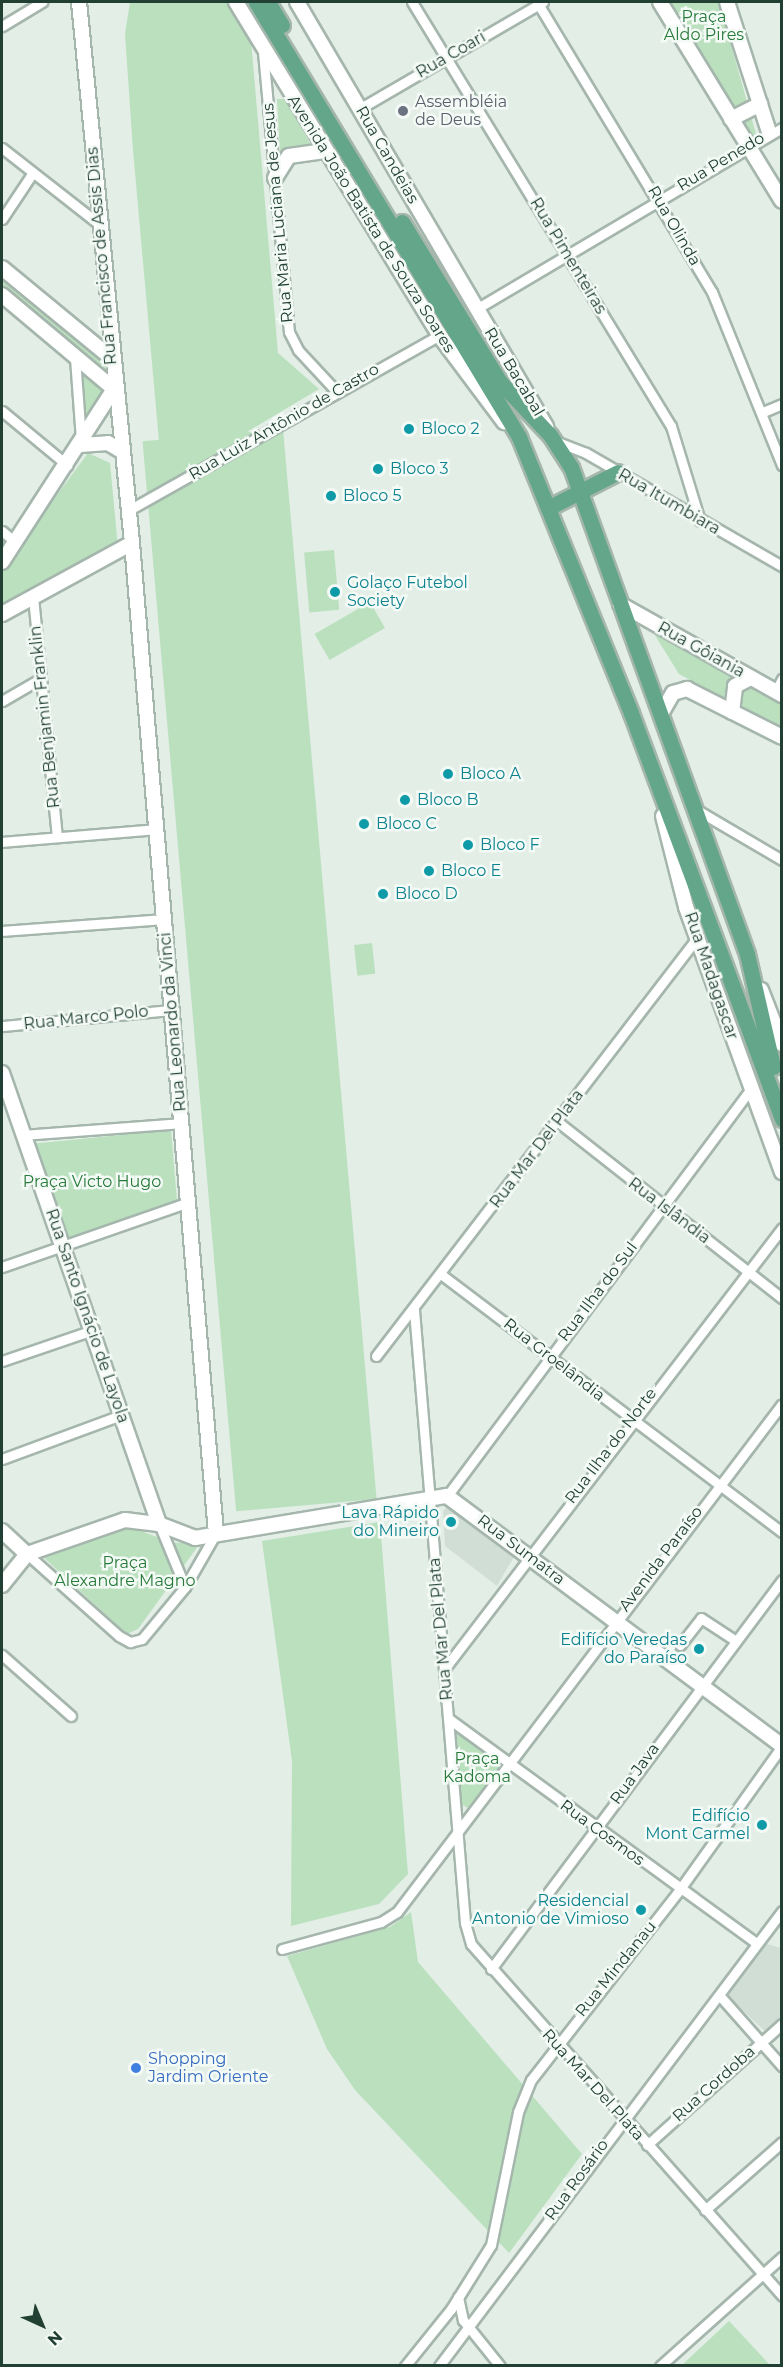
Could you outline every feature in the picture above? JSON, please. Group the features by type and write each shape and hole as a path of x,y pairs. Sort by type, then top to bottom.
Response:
{"main road":[{"path":"256,2 519,437 550,507 689,863 782,1119"},
{"path":"268,2 500,382 553,438 580,489 713,854 747,954 762,1032 782,1090"},
{"path":"550,507 580,489 618,472"},
{"path":"689,863 713,854"}],"street":[{"path":"2,26 31,4 42,2"},
{"name":"Rua Francisco de Assis Dias","path":"79,2 114,390 129,510"},
{"name":"Avenida João Batista de Souza Soares","path":"236,2 323,152 440,335 519,437"},
{"name":"Rua Candeias","path":"297,2 476,309"},
{"name":"Rua Pimenteiras","path":"412,2 448,56 671,426 700,520"},
{"name":"Rua Coari","path":"359,109 540,2"},
{"name":"Rua Olinda","path":"540,2 712,292 763,412 782,465"},
{"path":"660,2 782,201"},
{"path":"727,2 760,104 775,130"},
{"name":"Rua Maria Luciana de Jesus","path":"263,52 292,342 337,392"},
{"path":"731,119 760,104"},
{"name":"Rua Penedo","path":"476,309 775,130"},
{"path":"2,148 32,174 99,224"},
{"path":"275,178 289,156 323,152"},
{"path":"2,219 32,174"},
{"path":"2,268 111,358"},
{"path":"2,295 114,390 81,445 2,562"},
{"name":"Rua Bacabal","path":"476,309 553,438"},
{"name":"Rua Luiz Antônio de Castro","path":"129,510 440,335"},
{"path":"75,358 81,445"},
{"path":"763,412 782,404"},
{"path":"2,411 67,465"},
{"name":"Rua Itumbiara","path":"553,438 618,472 782,566"},
{"path":"81,445 108,443 123,452"},
{"name":"Rua Leonardo da Vinci","path":"129,510 216,1533"},
{"path":"2,531 15,542"},
{"path":"2,614 132,543"},
{"name":"Rua Benjamin Franklin","path":"33,597 57,837"},
{"name":"Rua Gôiania","path":"620,604 778,694"},
{"path":"732,712 735,686 751,678"},
{"path":"2,701 40,679"},
{"path":"778,694 782,679"},
{"path":"662,712 673,693 687,689 782,737"},
{"name":"Rua Madagascar","path":"654,776 697,938 750,1090 782,1172"},
{"path":"697,810 782,860"},
{"path":"2,842 156,830"},
{"path":"2,930 164,919"},
{"name":"Rua Mar Del Plata","path":"697,938 414,1310 460,1832 465,1923 471,1944 556,2044 782,2296"},
{"path":"747,954 782,1044"},
{"name":"Rua Marco Polo","path":"2,1026 171,1010"},
{"name":"Rua Santo Ignácio de Layola","path":"2,1073 159,1524"},
{"name":"Rua Ilha do Sul","path":"447,1496 750,1090"},
{"name":"Rua Islândia","path":"558,1122 661,1208 746,1268 782,1298"},
{"path":"23,1135 182,1123"},
{"path":"2,1267 189,1203"},
{"name":"Rua Ilha do Norte","path":"445,1668 528,1554 746,1268 782,1228"},
{"name":"Rua Groelândia","path":"442,1275 550,1356 630,1420 782,1532"},
{"path":"376,1356 414,1310"},
{"path":"2,1361 93,1330"},
{"name":"Avenida Paraíso","path":"282,1949 381,1922 397,1912 460,1832 717,1483 782,1404"},
{"path":"2,1459 121,1415"},
{"path":"2,1585 27,1554 125,1520 159,1524 195,1538 447,1496"},
{"name":"Rua Sumatra","path":"447,1496 528,1554 614,1622 782,1746"},
{"path":"159,1524 185,1587"},
{"path":"2,1531 130,1642 142,1639 185,1587 216,1533"},
{"name":"Rua Java","path":"491,1969 700,1686 782,1580"},
{"path":"680,1645 700,1618 736,1641"},
{"path":"4,1658 71,1716"},
{"name":"Rua Cosmos","path":"449,1719 595,1829 757,1944"},
{"name":"Rua Mindanau","path":"405,2366 451,2309 491,2245 518,2112 531,2080 556,2044 680,1889 782,1746"},
{"name":"Rua Rosário","path":"439,2366 622,2117 720,1996 782,1911"},
{"path":"720,1996 782,2066"},
{"name":"Rua Cordoba","path":"646,2145 782,2024"},
{"path":"705,2210 782,2142"},
{"path":"660,2366 782,2257"},
{"path":"458,2297 468,2327 500,2366"}],"shaded area":[{"path":"448,1506 515,1555 497,1586 445,1546 443,1511"},
{"path":"767,1944 781,1948 782,2018 766,2032 726,1995"}],"green space":[{"path":"130,2 228,2 251,40 278,353 319,389 168,479 162,475 133,150 125,34"},
{"name":"Praça Aldo Pires","path":"664,2 719,2 756,134 747,139"},
{"path":"277,99 285,99 311,145 280,154"},
{"path":"2,275 105,362 107,379 2,288"},
{"path":"81,370 106,391 83,436"},
{"path":"283,429 377,1499 236,1511 143,441"},
{"path":"88,453 110,463 118,548 2,610 2,569"},
{"path":"334,550 339,610 309,612 304,553"},
{"path":"370,602 385,628 330,660 315,634"},
{"path":"648,624 781,696 781,728 679,674"},
{"path":"372,943 375,974 357,976 354,945"},
{"name":"Praça Victo Hugo","path":"171,1130 177,1201 67,1238 30,1144"},
{"path":"380,1522 408,1874 379,1904 291,1926 292,1761 262,1541"},
{"name":"Praça Alexandre Magno","path":"125,1525 173,1543 201,1542 138,1629 127,1634 41,1555"},
{"name":"Praça Kadoma","path":"461,1733 503,1765 468,1808 461,1804 456,1735"},
{"path":"411,1912 418,1962 582,2154 509,2253 355,2090 327,2049 287,1956 390,1927"},
{"path":"729,2321 770,2365 682,2365"}],"place":[{"name":"Assembléia de Deus","path":"403,111"},
{"name":"Bloco 2","path":"409,429"},
{"name":"Bloco 3","path":"378,469"},
{"name":"Bloco 5","path":"331,496"},
{"name":"Golaço Futebol Society","path":"335,592"},
{"name":"Bloco A","path":"448,774"},
{"name":"Bloco B","path":"405,800"},
{"name":"Bloco C","path":"364,824"},
{"name":"Bloco F","path":"468,845"},
{"name":"Bloco E","path":"429,871"},
{"name":"Bloco D","path":"383,894"},
{"name":"Lava Rápido do Mineiro","path":"451,1522"},
{"name":"Edifício Veredas do Paraíso","path":"699,1649"},
{"name":"Edifício Mont Carmel","path":"762,1825"},
{"name":"Residencial Antonio de Vimioso","path":"641,1910"},
{"name":"Shopping Jardim Oriente","path":"136,2068"}]}
